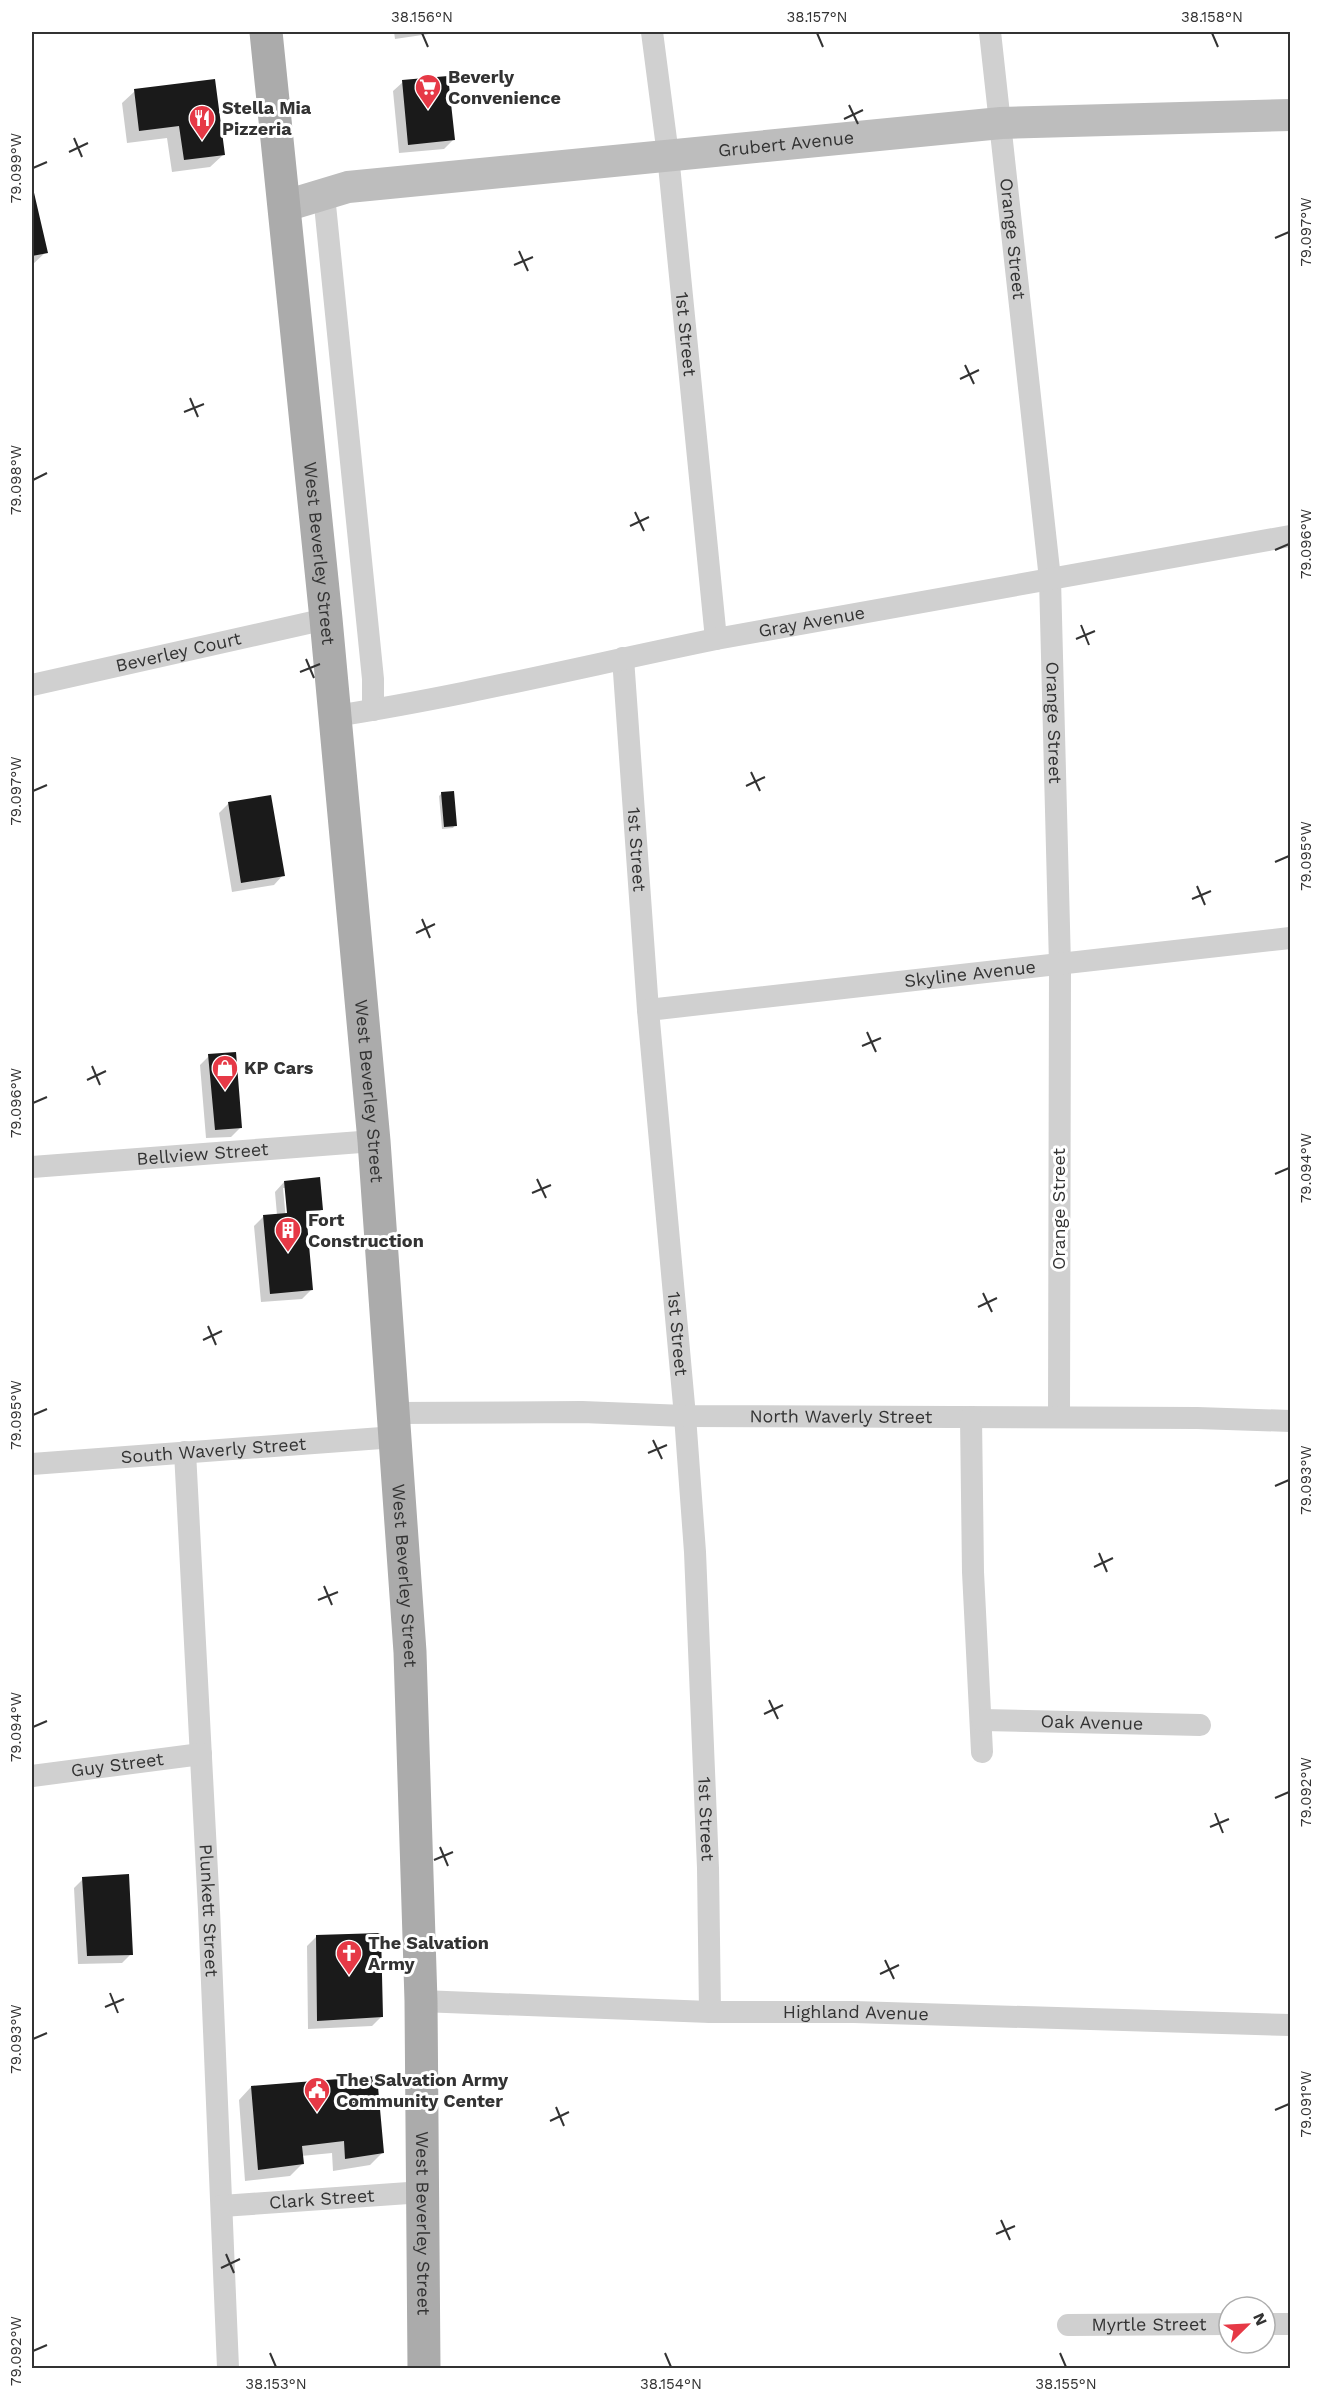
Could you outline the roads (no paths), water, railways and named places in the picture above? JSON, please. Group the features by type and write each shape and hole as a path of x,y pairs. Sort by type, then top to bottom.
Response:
{"main road":[{"name":"West Beverley Street","path":"266,32 326,619 374,1141 410,1652 421,2001 424,2368"}],"street":[{"name":"1st Street","path":"652,32 668,155 716,639"},
{"name":"Orange Street","path":"990,32 1050,579 1060,965 1059,1417"},
{"name":"Grubert Avenue","path":"285,206 348,187 1001,123 1290,115"},
{"path":"324,195 370,644 373,710"},
{"name":"Gray Avenue","path":"335,716 514,684 716,639 1290,536"},
{"name":"Beverley Court","path":"32,685 326,619"},
{"name":"1st Street","path":"623,658 648,1010 695,1552 708,1868 710,2012"},
{"name":"Skyline Avenue","path":"648,1010 1290,938"},
{"name":"Bellview Street","path":"32,1167 374,1141"},
{"name":"North Waverly Street","path":"394,1425 582,1412 685,1416 1059,1417 1290,1421"},
{"path":"971,1417 973,1572 982,1752"},
{"name":"South Waverly Street","path":"32,1464 185,1452 394,1425"},
{"name":"Plunkett Street","path":"185,1452 201,1754 228,2368"},
{"name":"Oak Avenue","path":"982,1720 1200,1725"},
{"name":"Guy Street","path":"32,1776 201,1754"},
{"name":"Highland Avenue","path":"421,2001 710,2012 854,2012 1290,2025"},
{"name":"Clark Street","path":"222,2206 423,2192"},
{"name":"Myrtle Street","path":"1068,2325 1217,2324"}],"place":[{"name":"Beverly Convenience","path":"428,110"},
{"name":"Stella Mia Pizzeria","path":"202,141"},
{"name":"KP Cars","path":"225,1091"},
{"name":"Fort Construction","path":"288,1253"},
{"name":"The Salvation Army","path":"349,1976"},
{"name":"The Salvation Army Community Center","path":"317,2113"}]}
